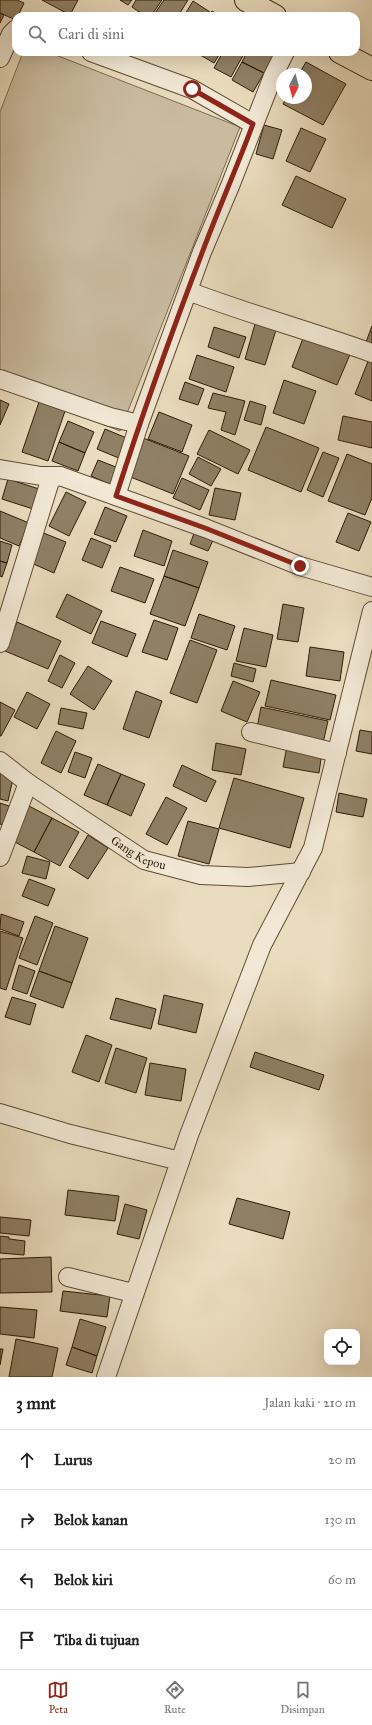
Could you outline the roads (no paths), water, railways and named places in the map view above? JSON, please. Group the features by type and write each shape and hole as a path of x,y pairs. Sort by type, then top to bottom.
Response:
{"highway":[{"path":"246,0 268,12"},
{"path":"348,56 372,69"}],"street":[{"path":"0,58 12,33"},
{"path":"102,56 192,89 253,124"},
{"path":"116,496 139,424 188,291 253,124 283,56"},
{"path":"188,291 233,308 314,332 372,353"},
{"path":"0,379 110,417 139,424"},
{"path":"0,469 41,476 60,476 205,528 300,566 372,587"},
{"path":"0,643 49,484 52,478 60,476"},
{"path":"106,1377 133,1293 180,1161 262,945 313,848 372,611"},
{"path":"251,732 337,752"},
{"name":"Gang Kepou","path":"0,761 28,783 144,860 201,875 248,877 301,872"},
{"path":"0,857 28,783"},
{"path":"0,1113 70,1134 180,1161"},
{"path":"68,1277 133,1293"}]}
